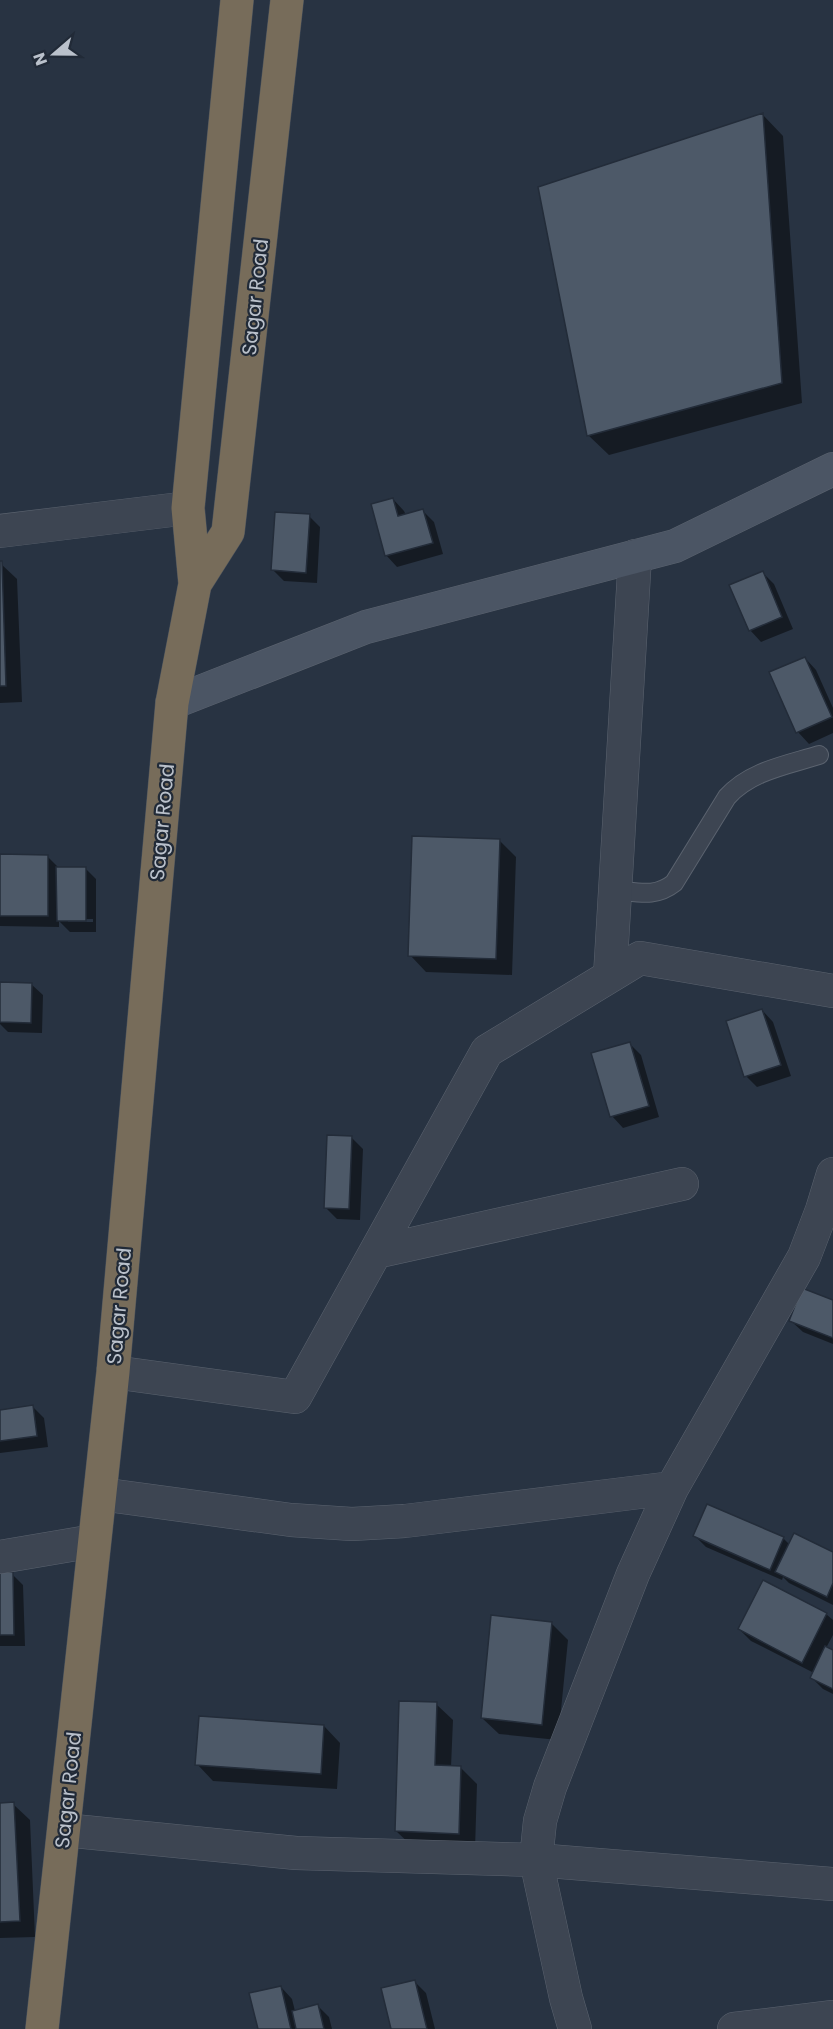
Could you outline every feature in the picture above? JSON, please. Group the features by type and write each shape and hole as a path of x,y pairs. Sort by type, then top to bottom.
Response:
{"highway":[{"name":"Sagar Road","path":"42,2029 113,1372 172,703 195,584 188,508 237,0"},
{"name":"Sagar Road","path":"195,584 228,532 287,0"}],"main road":[{"path":"172,703 366,627 675,546 833,469"}],"street":[{"path":"0,531 188,508"},
{"path":"610,976 635,556"},
{"path":"113,1372 295,1398 487,1052 640,958 833,990"},
{"path":"575,2029 536,1860 540,1821 550,1787 633,1574 672,1488 804,1257 833,1174"},
{"path":"376,1252 682,1184"},
{"path":"100,1494 291,1520 352,1524 405,1521 672,1488"},
{"path":"0,1557 94,1541"},
{"path":"64,1830 296,1853 536,1860 833,1884"},
{"path":"734,2029 833,2017"}],"lane":[{"path":"615,890 651,894 664,891 675,883 727,797 738,785 752,777 819,755"}],"building":[{"path":"763,113 782,383 587,436 538,187"},
{"path":"393,498 398,516 423,509 433,543 385,556 371,504"},
{"path":"275,512 310,514 306,573 271,570"},
{"path":"0,561 2,561 6,686 0,686"},
{"path":"763,571 782,617 749,631 729,585"},
{"path":"805,657 832,717 796,733 769,672"},
{"path":"412,836 500,839 496,959 408,956"},
{"path":"0,854 48,855 48,916 0,916"},
{"path":"56,867 86,867 86,921 57,921"},
{"path":"0,982 32,983 31,1023 0,1022"},
{"path":"762,1009 781,1065 744,1077 726,1021"},
{"path":"630,1042 649,1106 610,1117 591,1053"},
{"path":"327,1135 352,1136 349,1209 324,1208"},
{"path":"802,1288 833,1300 833,1338 789,1321"},
{"path":"33,1405 37,1436 0,1441 0,1410"},
{"path":"707,1504 784,1537 770,1570 693,1536"},
{"path":"794,1533 833,1552 833,1583 827,1597 775,1572"},
{"path":"0,1572 13,1572 14,1635 0,1635"},
{"path":"763,1580 827,1613 802,1663 738,1629"},
{"path":"491,1615 552,1622 542,1725 481,1718"},
{"path":"825,1646 833,1650 833,1689 810,1678"},
{"path":"399,1701 437,1702 435,1765 461,1766 459,1834 395,1831"},
{"path":"199,1716 324,1725 321,1774 195,1765"},
{"path":"14,1802 20,1921 0,1922 0,1803"},
{"path":"415,1980 427,2029 391,2029 381,1988"},
{"path":"281,1986 291,2029 258,2029 249,1993"},
{"path":"318,2004 324,2029 296,2029 292,2011"}]}
